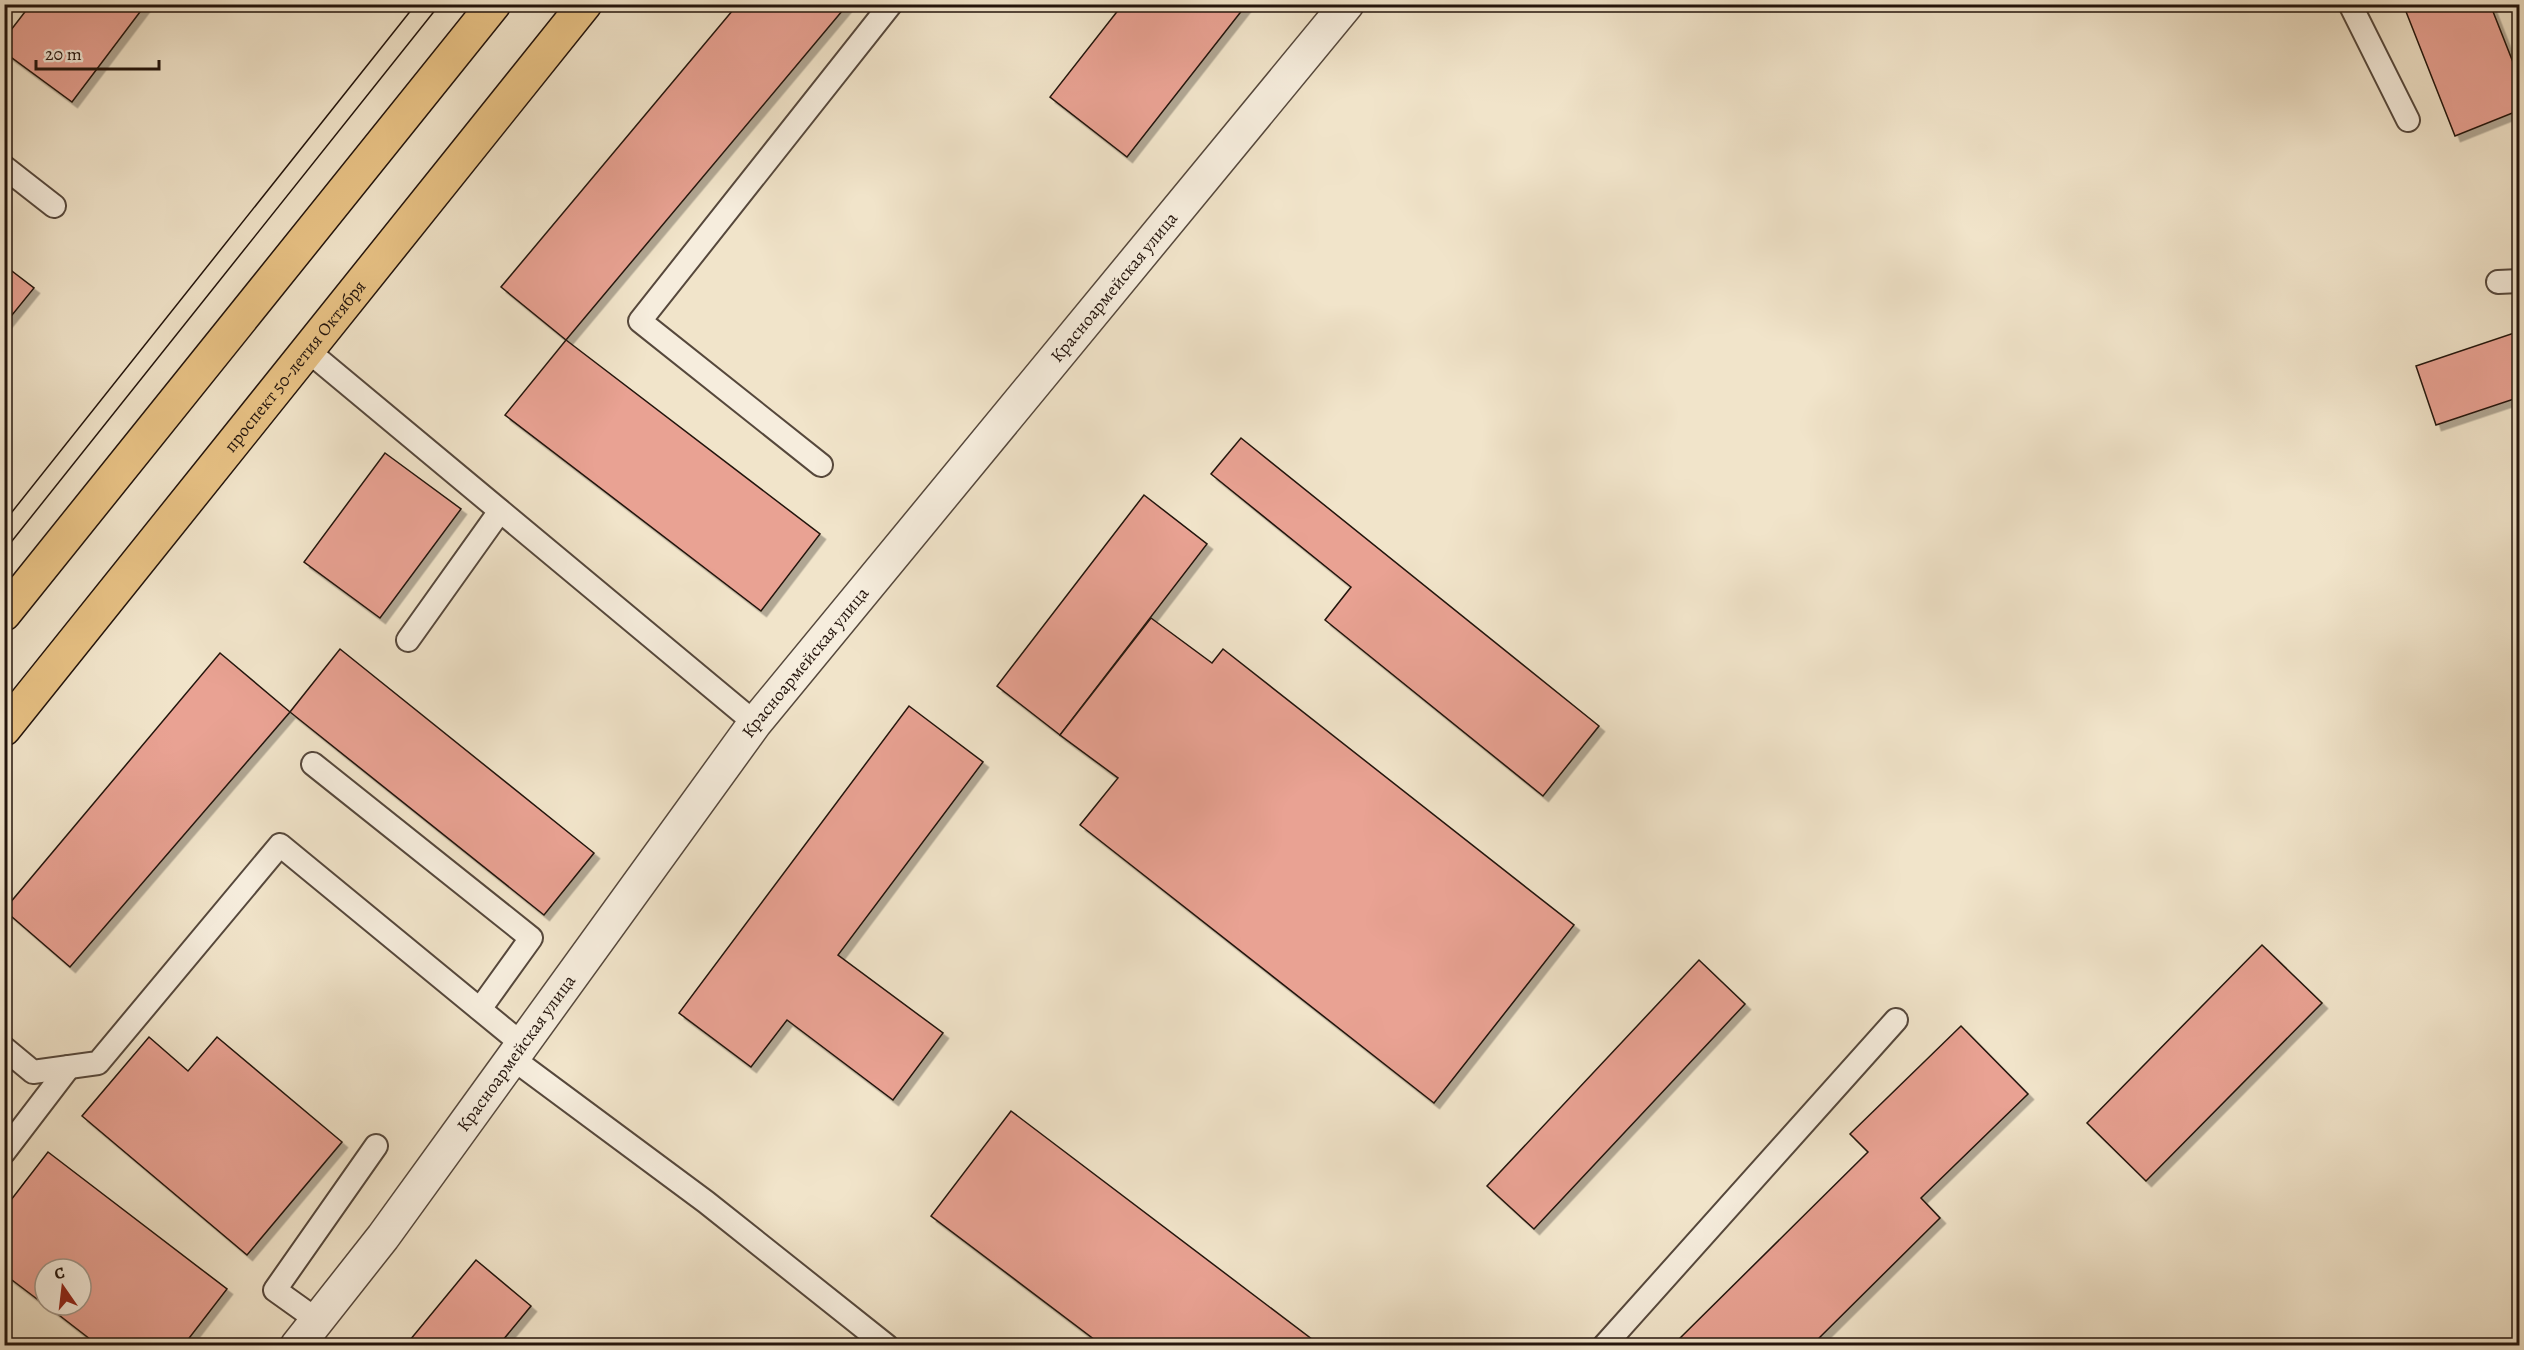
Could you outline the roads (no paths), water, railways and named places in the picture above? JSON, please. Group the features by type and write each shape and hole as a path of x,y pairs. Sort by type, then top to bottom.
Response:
{"main road":[{"path":"4,614 494,4"},
{"name":"проспект 50-летия Октября","path":"4,729 585,4"}],"street":[{"name":"Красноармейская улица","path":"297,1346 382,1237 754,723 1347,4"}],"lane":[{"path":"821,465 640,321 891,4"},
{"path":"2350,4 2408,120"},
{"path":"4,168 54,206"},
{"path":"307,350 754,723"},
{"path":"408,640 500,511"},
{"path":"313,764 531,938 480,1009"},
{"path":"4,1048 33,1072 98,1063 280,845 480,1009 517,1051 887,1346"},
{"path":"1604,1346 1896,1020"},
{"path":"4,1152 69,1067"},
{"path":"317,1320 275,1290 376,1146"}],"tram line":[{"path":"4,522 416,4"},
{"path":"4,551 440,4"}]}
